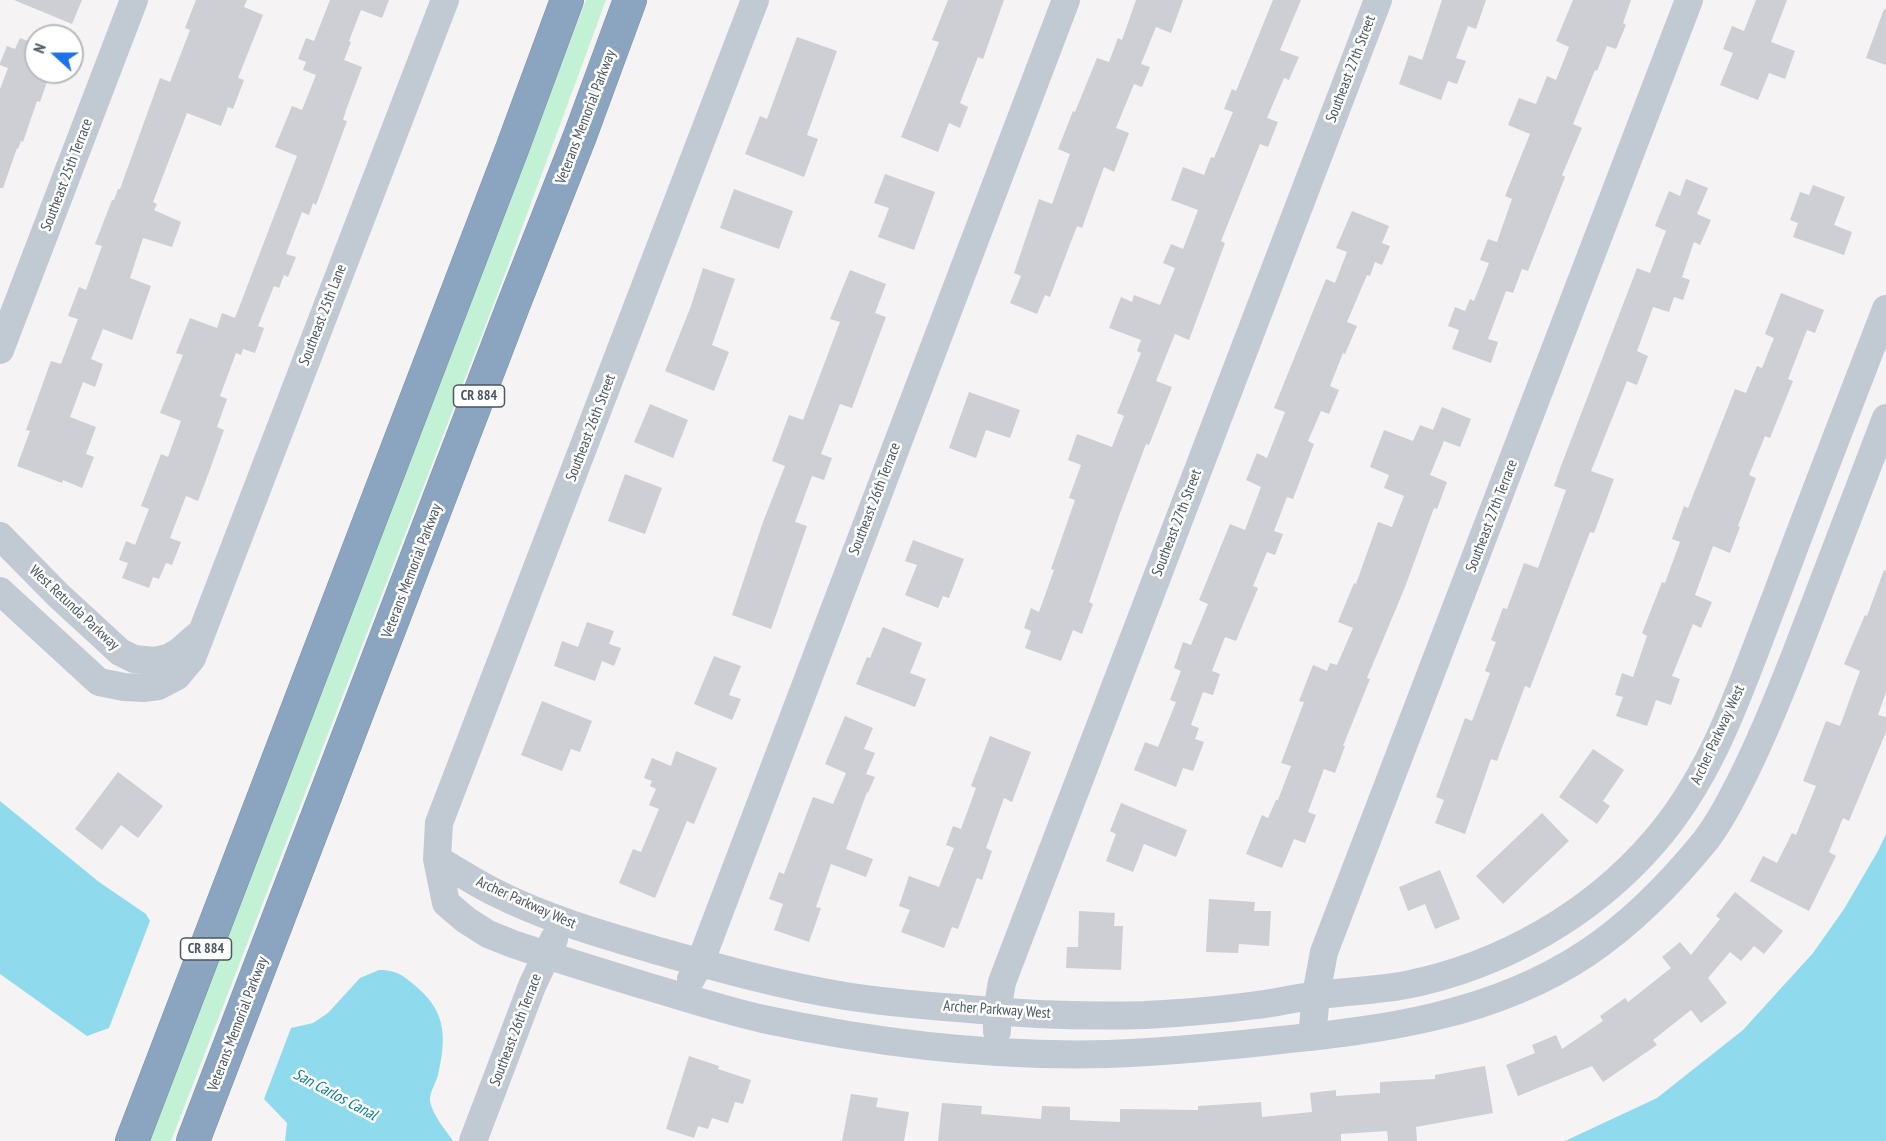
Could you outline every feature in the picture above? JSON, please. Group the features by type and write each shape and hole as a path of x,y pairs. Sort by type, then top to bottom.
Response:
{"highway":[{"name":"CR 884","path":"132,1141 500,182 567,0"},
{"name":"Veterans Memorial Parkway","path":"192,1141 580,136 630,0"},
{"path":"214,1141 366,747 425,538"}],"street":[{"name":"Southeast 25th Terrace","path":"0,350 134,0"},
{"name":"Southeast 25th Lane","path":"203,631 445,0"},
{"name":"Southeast 26th Street","path":"437,859 439,823 755,0"},
{"name":"Southeast 26th Terrace","path":"682,997 700,963 1066,0"},
{"name":"Southeast 27th Street","path":"997,1051 997,1012 1002,982 1378,0"},
{"name":"Southeast 27th Terrace","path":"1312,1037 1316,995 1324,952 1689,0"},
{"name":"Archer Parkway West","path":"437,859 493,891 564,922 597,933 700,963 842,996 894,1003 997,1012 1145,1015 1259,1005 1316,995 1362,992 1406,985 1449,974 1491,959 1531,940 1570,917 1600,894 1629,869 1655,841 1700,779 1746,676 1886,309"},
{"path":"437,859 446,903 488,934 546,955 682,997 761,1018 856,1036 952,1048 1040,1054 1106,1054 1208,1048 1312,1037 1405,1024 1458,1011 1520,989 1588,952 1634,917 1674,878 1709,836 1749,765 1772,715 1886,418"},
{"name":"West Retunda Parkway","path":"0,536 102,636 120,652 134,659 155,661 168,658 203,631"},
{"path":"0,591 83,669 99,682 113,686 143,688 158,686 177,676 192,658 203,631"},
{"name":"Southeast 26th Terrace","path":"473,1141 532,986 564,922"}],"green space":[{"path":"586,0 606,0 496,298 171,1141 148,1141"}],"water":[{"path":"0,801 99,882 146,914 150,921 109,1028 87,1036 0,974"},
{"path":"1886,834 1886,1141 1565,1141 1657,1098 1743,1030 1813,953 1844,909"},
{"name":"San Carlos Canal","path":"379,970 396,973 410,981 435,1008 443,1039 438,1075 430,1101 436,1117 453,1141 285,1141 287,1123 264,1099 291,1028 313,1023 328,1013 360,978"}],"building":[{"path":"14,0 82,0 72,24"},
{"path":"196,0 247,0 244,7 263,15 238,78 244,80 233,109 228,107 221,126 187,113 153,202 157,204 154,210 181,222 172,247 143,238 130,278 151,286 132,340 103,329 91,359 103,364 95,387 83,382 70,417 96,427 86,454 94,457 82,488 63,480 62,483 17,466 30,431 26,430 51,361 61,364 78,319 68,316 79,287 86,290 102,246 95,244 112,200 120,189 160,78 170,82 190,30 185,28"},
{"path":"330,0 389,0 382,18 361,10 344,60 362,67 343,120 347,121 324,184 316,205 313,203 309,215 302,212 286,254 296,257 288,277 284,275 279,288 274,286 258,326 264,328 255,353 243,349 241,355 236,353 220,396 227,399 217,427 224,430 209,472 198,501 186,496 170,538 181,542 172,565 166,563 159,579 153,577 149,588 122,578 128,563 119,560 126,541 135,545 149,509 141,506 161,454 168,457 181,421 160,413 183,355 176,353 190,318 217,328 222,313 235,318 297,156 275,147 292,106 302,110 316,75 303,70 306,62 298,59 306,38 314,41"},
{"path":"948,0 1004,0 983,59 978,57 960,103 968,107 960,128 949,123 938,152 901,137 939,42 932,40"},
{"path":"1136,0 1183,0 1171,33 1156,27 1141,64 1150,67 1142,87 1134,84 1116,128 1129,133 1114,172 1104,167 1082,228 1077,226 1050,297 1045,295 1037,314 1010,303 1021,276 1014,273 1039,199 1052,204 1070,154 1058,149 1073,111 1075,112 1097,58 1109,62 1118,38 1122,40"},
{"path":"1273,0 1301,0 1280,50 1299,57 1289,80 1284,78 1267,118 1278,122 1268,147 1260,144 1221,241 1225,243 1189,340 1175,334 1156,381 1172,387 1149,445 1146,444 1119,516 1089,602 1093,604 1082,634 1073,630 1061,661 1025,648 1031,631 1024,628 1031,608 1039,612 1075,500 1069,498 1081,465 1068,460 1077,434 1112,447 1124,416 1117,413 1141,353 1137,351 1141,340 1109,328 1121,297 1132,302 1134,295 1160,305 1175,268 1163,263 1171,244 1183,249 1198,210 1171,200 1183,167 1204,175 1211,157 1214,158 1233,112 1224,109 1232,89 1236,91"},
{"path":"1442,0 1486,0 1476,29 1468,26 1456,58 1466,61 1457,84 1448,81 1441,100 1399,84 1409,55 1422,60"},
{"path":"1573,0 1631,0 1623,23 1626,25 1616,49 1607,46 1573,124 1582,128 1562,175 1565,177 1528,271 1522,269 1513,293 1506,291 1488,339 1498,342 1491,363 1452,349 1459,330 1448,326 1455,307 1465,311 1470,299 1474,301 1489,263 1480,260 1488,239 1497,242 1512,199 1505,196 1530,134 1508,125 1519,98 1536,104 1547,76 1556,80 1569,47 1556,41"},
{"path":"1756,0 1787,0 1771,42 1795,51 1785,79 1769,73 1758,100 1720,85 1733,53 1723,49 1732,26 1744,31"},
{"path":"1884,9 1886,9 1886,65 1866,58"},
{"path":"797,37 837,51 807,135 818,139 804,177 745,154 760,116 767,119"},
{"path":"20,38 24,40 24,84 46,84 40,102 37,101 23,142 21,141 17,148 3,188 0,188 0,89 8,68 0,63 7,46 15,49"},
{"path":"885,174 935,192 914,250 878,237 889,208 874,203"},
{"path":"1686,179 1708,188 1697,214 1711,220 1700,245 1694,242 1682,277 1690,280 1683,300 1674,297 1669,312 1653,307 1637,351 1648,356 1637,385 1627,381 1591,471 1614,479 1594,533 1590,532 1530,688 1525,686 1497,761 1491,759 1465,834 1435,823 1444,800 1436,797 1465,718 1472,721 1490,673 1485,671 1496,642 1491,640 1503,608 1507,609 1524,563 1538,568 1566,490 1554,486 1637,268 1650,273 1666,231 1655,226 1669,191 1680,196"},
{"path":"1813,185 1845,197 1834,225 1852,232 1844,255 1793,237 1798,223 1790,220 1800,192 1809,195"},
{"path":"734,189 793,211 779,249 720,228"},
{"path":"1352,211 1389,226 1382,243 1390,246 1382,265 1375,262 1370,276 1367,275 1347,322 1357,326 1330,386 1339,390 1329,414 1321,411 1308,441 1314,444 1293,499 1287,497 1274,531 1283,534 1275,555 1267,552 1253,586 1258,588 1236,641 1225,637 1212,671 1220,674 1213,695 1203,692 1191,725 1199,728 1195,739 1204,742 1193,771 1183,768 1176,787 1134,770 1145,742 1158,747 1176,702 1170,700 1181,671 1174,668 1183,642 1191,645 1208,604 1199,600 1230,524 1245,530 1261,487 1246,480 1257,453 1267,458 1285,412 1274,408 1326,279 1335,283 1347,252 1336,248"},
{"path":"703,268 735,279 712,345 729,352 714,391 665,371 691,306"},
{"path":"850,270 886,284 875,313 886,317 852,408 840,404 821,454 832,458 824,480 812,476 795,522 807,526 771,629 732,615 763,522 785,466 772,461 789,415 803,420 840,322 830,319"},
{"path":"1781,293 1824,310 1815,333 1807,330 1788,379 1793,381 1770,438 1765,436 1749,475 1756,478 1730,553 1713,546 1695,595 1712,602 1701,628 1693,624 1672,676 1680,679 1671,705 1656,700 1647,726 1616,716 1623,697 1615,695 1622,673 1633,677 1647,636 1642,633 1662,582 1665,583 1680,542 1672,539 1684,506 1688,508 1735,389 1746,393 1757,366 1762,368 1774,338 1765,334"},
{"path":"969,392 1020,410 1010,438 986,430 976,458 949,448"},
{"path":"650,404 688,420 673,458 634,442"},
{"path":"1442,407 1471,419 1460,447 1444,441 1430,475 1447,482 1437,509 1434,508 1405,587 1367,678 1370,679 1343,746 1345,746 1335,773 1324,769 1308,812 1316,815 1305,843 1294,839 1282,868 1246,854 1262,815 1268,818 1278,800 1291,766 1281,763 1304,702 1299,701 1313,665 1327,671 1330,663 1337,665 1353,628 1338,622 1354,583 1356,584 1378,522 1392,527 1404,496 1384,488 1389,475 1370,467 1384,430 1413,441 1420,425 1433,430"},
{"path":"625,474 662,488 645,534 608,521"},
{"path":"913,540 964,559 949,598 943,596 938,608 905,595 917,565 905,561"},
{"path":"1884,570 1886,571 1886,692 1878,715 1886,717 1886,732 1849,821 1843,818 1829,852 1836,856 1809,911 1750,881 1763,856 1777,863 1792,833 1796,835 1816,786 1803,781 1826,721 1840,726 1860,671 1844,664 1865,615 1867,616"},
{"path":"587,622 614,631 609,644 621,648 614,666 602,661 595,681 554,666 562,641 578,647"},
{"path":"883,627 922,643 910,673 926,679 915,707 856,684"},
{"path":"714,656 741,666 729,695 741,699 732,720 694,704"},
{"path":"542,701 592,721 580,752 571,749 562,771 521,755"},
{"path":"845,716 873,728 864,749 875,753 866,774 875,777 867,792 846,849 873,859 866,877 831,864 816,907 821,908 809,942 774,930 783,904 769,899 779,872 784,874 813,797 833,804 846,773 825,764"},
{"path":"990,736 1031,752 1012,802 1004,798 986,848 992,851 982,880 977,878 958,929 952,927 944,948 901,932 910,910 899,906 909,876 939,887 954,848 946,845 953,826 961,829 976,788 971,786"},
{"path":"1593,749 1624,770 1603,801 1610,806 1597,824 1559,797"},
{"path":"676,751 717,768 694,824 687,821 655,898 619,883 633,849 641,852 659,809 649,805 656,789 650,786 652,781 644,778 652,758 671,766"},
{"path":"118,772 163,806 138,838 121,825 102,850 75,829"},
{"path":"1121,803 1187,830 1176,857 1144,844 1133,872 1106,861 1116,834 1110,831"},
{"path":"1542,813 1569,841 1503,904 1476,876"},
{"path":"1440,870 1460,919 1435,929 1425,904 1408,911 1399,887"},
{"path":"1735,892 1783,931 1764,954 1754,946 1741,961 1730,952 1708,978 1727,1003 1701,1023 1691,1010 1653,1040 1657,1045 1603,1082 1592,1066 1518,1096 1506,1065 1535,1053 1532,1045 1556,1035 1562,1049 1603,1021 1600,1016 1625,998 1628,1002 1671,968 1662,957 1680,942 1691,955 1720,919 1716,916"},
{"path":"1209,899 1255,902 1254,911 1271,911 1269,946 1239,944 1238,953 1206,952"},
{"path":"1079,911 1115,913 1114,926 1123,926 1121,970 1066,968 1067,947 1078,947"},
{"path":"689,1056 751,1080 743,1104 735,1102 728,1123 712,1118 708,1129 698,1126 694,1138 666,1129"},
{"path":"1485,1066 1493,1113 1416,1127 1417,1141 1388,1141 1387,1131 1341,1134 1341,1141 938,1141 942,1103 982,1106 981,1114 1041,1119 1042,1106 1070,1107 1070,1120 1120,1122 1120,1109 1198,1110 1198,1106 1261,1102 1262,1117 1312,1112 1310,1093 1336,1090 1336,1096 1380,1093 1380,1082 1435,1079 1435,1075"},
{"path":"851,1094 878,1098 876,1107 909,1112 904,1141 842,1141"}]}
